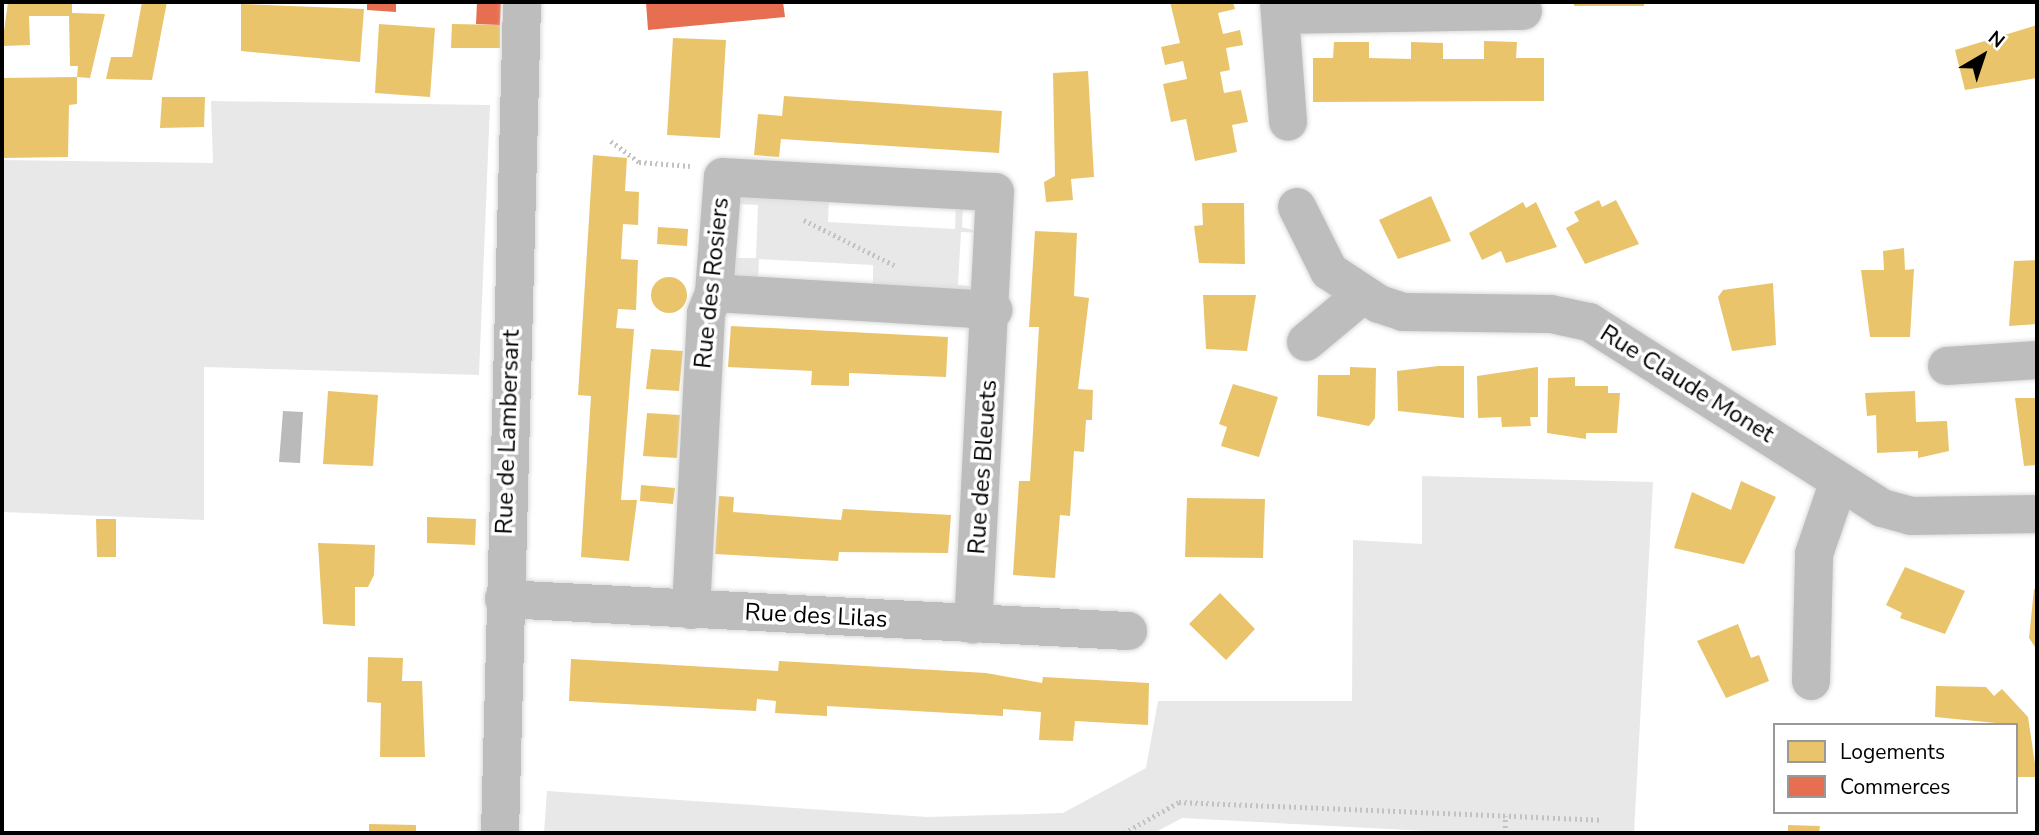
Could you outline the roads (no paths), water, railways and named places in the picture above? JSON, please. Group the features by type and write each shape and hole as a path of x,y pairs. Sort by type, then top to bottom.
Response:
{"street":[{"path":"1288,122 1281,9 1523,11"},
{"name":"Rue de Lambersart","path":"500,833 504,599 526,11"},
{"name":"Rue des Rosiers","path":"691,610 706,313 715,293 723,177 995,192 993,310"},
{"name":"Rue Claude Monet","path":"1297,207 1315,253 1361,296 1404,312 1551,314 1589,322 1895,514 2037,514"},
{"path":"715,293 993,310"},
{"path":"1306,342 1361,296"},
{"name":"Rue des Bleuets","path":"973,624 993,310"},
{"path":"1947,366 2037,360"},
{"path":"1811,681 1814,554 1839,481"},
{"name":"Rue des Lilas","path":"504,599 1128,631"}]}
